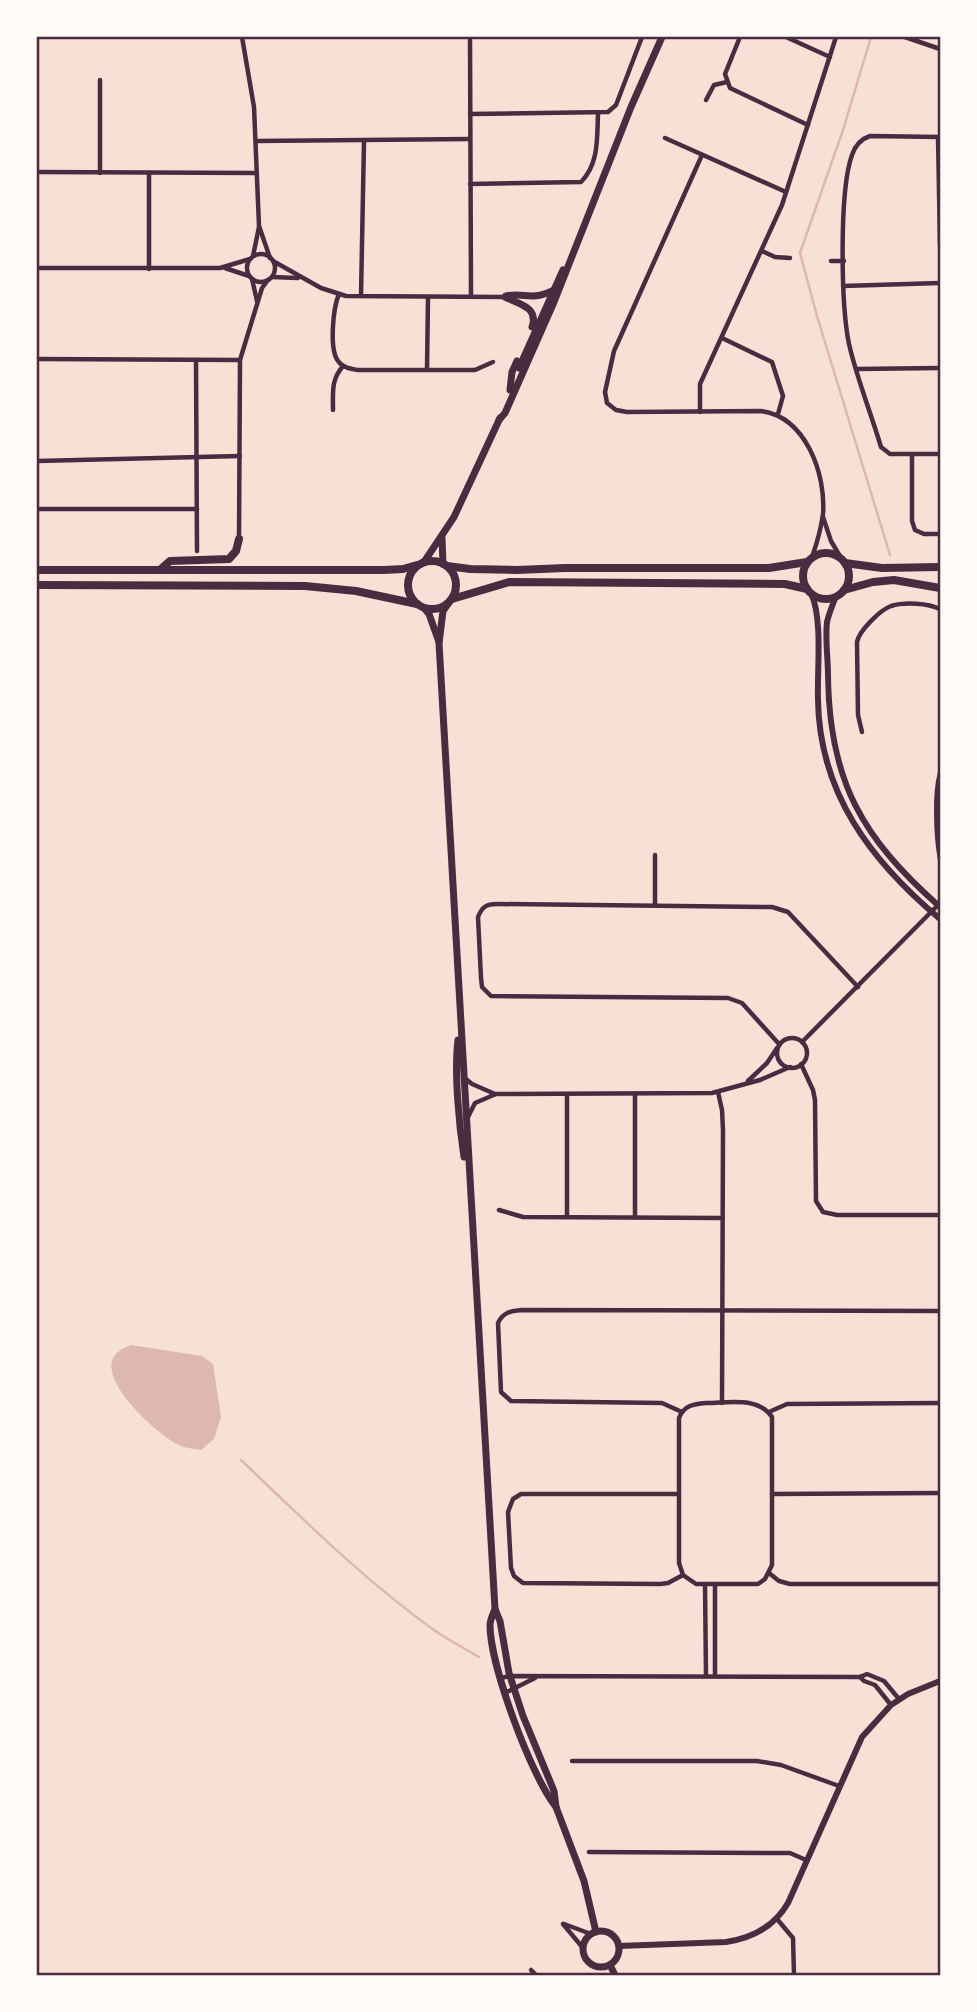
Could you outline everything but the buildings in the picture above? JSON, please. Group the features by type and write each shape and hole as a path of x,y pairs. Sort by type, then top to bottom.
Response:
{"main road":[{"path":"499,420 662,37"},
{"path":"439,643 429,614 410,596 407,584 410,574 442,537 470,485 554,302 570,264 569,260"},
{"path":"505,297 516,295 535,298 552,291"},
{"path":"505,297 526,305 534,317 512,372 510,390"},
{"path":"442,537 445,565 456,581 450,601 443,611 439,643 495,1609 514,1689 554,1791 556,1808 584,1881 593,1933 583,1948 590,1963 600,1967 610,1965 617,1958 619,1946 611,1934 593,1933"},
{"path":"161,569 170,562 229,559 236,551 239,539"},
{"path":"37,569 384,570 403,569 432,561 470,569 517,570 769,568 810,559 827,552 843,560 882,568 940,567"},
{"path":"809,591 803,578 810,559"},
{"path":"843,560 849,574 844,590"},
{"path":"37,585 305,586 356,592 441,608 450,601 509,582 772,584 809,591 823,598 873,582 894,580 940,587"},
{"path":"460,1026 456,1054 460,1130 469,1186"},
{"path":"495,1609 490,1623 496,1664 545,1795 556,1808"},
{"path":"610,1965 615,1975"}],"street":[{"path":"242,37 254,107 256,141 259,226 247,268 257,305"},
{"path":"470,37 471,296"},
{"path":"470,114 608,113 616,105 642,37"},
{"path":"740,37 727,67 727,82 736,92 808,125"},
{"path":"786,37 830,57"},
{"path":"700,412 701,384 786,192 836,37"},
{"path":"905,37 940,49"},
{"path":"100,80 100,173"},
{"path":"706,100 714,85 727,82"},
{"path":"470,184 581,182 597,149 598,114"},
{"path":"940,245 939,137 865,137 856,147 845,186 843,286 848,341 881,447 890,454 940,454"},
{"path":"665,138 786,192"},
{"path":"256,141 470,139"},
{"path":"361,296 364,141"},
{"path":"702,155 614,351 605,392 607,404 616,410 627,412 761,411 778,414 798,431 817,466 822,491 822,516 810,559"},
{"path":"37,172 257,173"},
{"path":"149,173 149,269"},
{"path":"239,539 240,360 262,288 275,270 259,226"},
{"path":"762,251 775,257 789,258"},
{"path":"220,268 262,254 302,278 339,294 505,297"},
{"path":"831,261 844,261"},
{"path":"37,268 220,268 259,282 302,278"},
{"path":"843,286 940,284"},
{"path":"339,294 334,315 334,352 342,366 358,370 475,370 493,362"},
{"path":"427,370 428,297"},
{"path":"722,338 772,362 783,396 778,414"},
{"path":"37,359 240,360"},
{"path":"197,360 197,551"},
{"path":"333,410 332,385 342,366"},
{"path":"856,369 940,368"},
{"path":"912,454 912,522 915,530 924,534 940,534"},
{"path":"39,460 197,459 240,456"},
{"path":"37,509 197,509"},
{"path":"822,516 831,541 843,560"},
{"path":"809,591 817,610 818,705 829,768 855,826 869,848 887,870 940,919"},
{"path":"802,1042 939,906 880,846 865,825 842,777 831,735 828,709 827,621 836,596"},
{"path":"862,732 858,715 859,633 892,606 927,604 940,609"},
{"path":"940,773 940,859"},
{"path":"654,855 655,905"},
{"path":"790,1067 782,1064 778,1058 779,1046 742,1003 728,998 491,996 482,988 478,917 485,906 497,904 772,907 788,912 858,987"},
{"path":"748,1082 779,1046 790,1038 802,1042 806,1051 802,1064 815,1100 816,1201 823,1212 837,1215 940,1215"},
{"path":"464,1076 472,1084 496,1094 718,1092 802,1064"},
{"path":"718,1092 723,1121 722,1403"},
{"path":"467,1121 475,1104 496,1094"},
{"path":"567,1094 567,1217"},
{"path":"635,1094 635,1217"},
{"path":"499,1210 523,1217 722,1218"},
{"path":"682,1412 662,1403 511,1401 501,1392 498,1323 508,1312 522,1310 940,1311"},
{"path":"722,1403 757,1404 769,1412 773,1422 772,1565 769,1573 758,1584 691,1583 683,1575 679,1563 679,1418 682,1412 694,1404 722,1403"},
{"path":"769,1412 787,1404 940,1403"},
{"path":"772,1494 940,1493"},
{"path":"679,1494 521,1494 513,1499 508,1512 511,1568 514,1576 523,1583 660,1584 683,1575"},
{"path":"769,1573 779,1581 790,1584 940,1584"},
{"path":"705,1584 706,1676"},
{"path":"715,1584 715,1676"},
{"path":"501,1678 860,1677 867,1674 878,1677 889,1685 900,1699"},
{"path":"860,1677 875,1685 891,1705"},
{"path":"505,1693 536,1678"},
{"path":"619,1946 726,1942 743,1939 761,1931 777,1919 788,1903 839,1786 870,1725 900,1699 940,1681"},
{"path":"572,1761 757,1761 781,1765 839,1786"},
{"path":"589,1852 790,1853 806,1860"},
{"path":"777,1919 793,1938 794,1975"},
{"path":"583,1948 564,1924 593,1933"},
{"path":"531,1970 536,1975"}],"shaded area":[{"path":"131,1345 202,1356 213,1364 221,1417 214,1439 201,1450 181,1446 158,1431 123,1394 115,1381 113,1358"}],"waterway":[{"path":"871,37 843,130 800,253 890,555"},
{"path":"241,1460 383,1591 434,1630 479,1657"}]}
